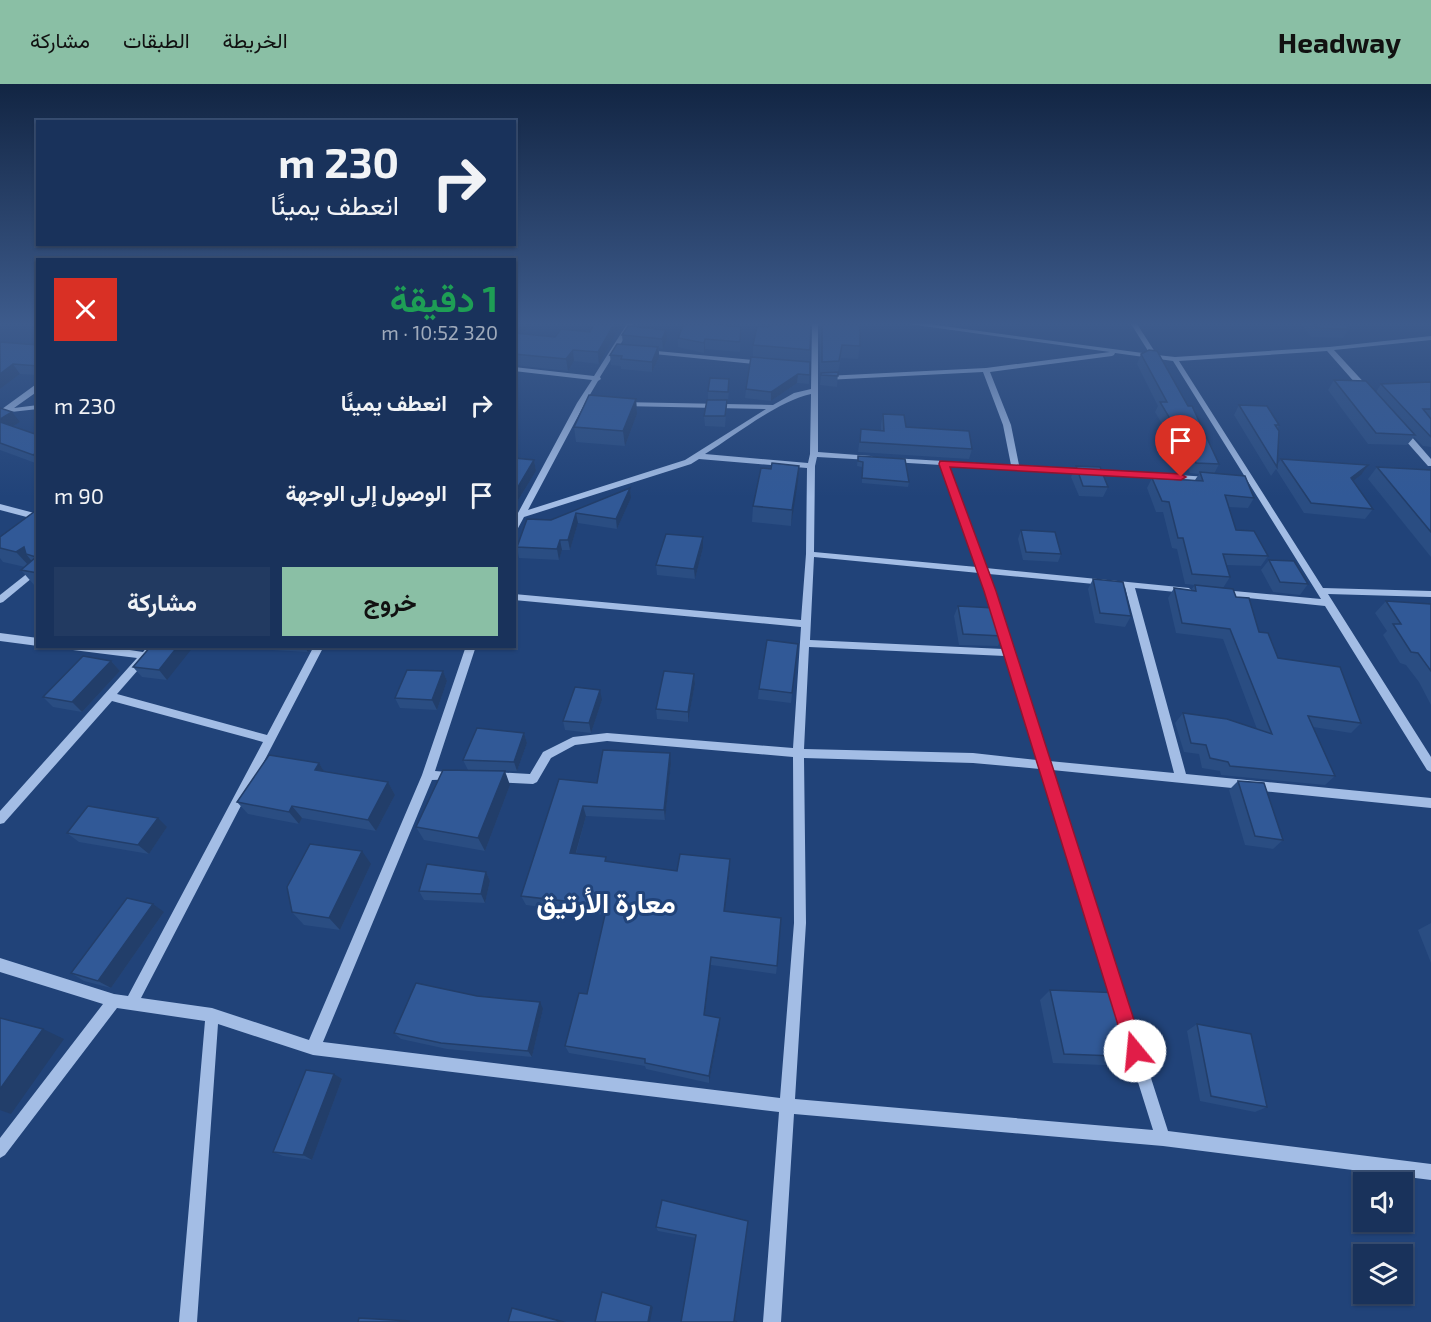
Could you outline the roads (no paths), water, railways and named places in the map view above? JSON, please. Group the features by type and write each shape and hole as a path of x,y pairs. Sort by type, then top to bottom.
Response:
{"street":[{"path":"517,516 581,403 596,382"},
{"path":"517,516 688,462 774,407 797,395 807,382"},
{"path":"772,1322 800,923 798,753 807,624 811,466 814,454 811,382"},
{"path":"990,382 1007,425 1015,467"},
{"path":"1189,382 1328,603 1426,750 1431,766"},
{"path":"1358,382 1372,397"},
{"path":"2,412 36,388"},
{"path":"1365,389 1376,388"},
{"path":"581,403 592,403"},
{"path":"615,404 774,407"},
{"path":"2,412 36,406"},
{"path":"1394,422 1431,464"},
{"path":"814,454 1217,480"},
{"path":"697,456 811,466"},
{"path":"944,464 1010,653 1124,1014"},
{"path":"1240,481 1252,482"},
{"path":"0,507 36,516"},
{"path":"810,554 1199,591"},
{"path":"0,600 36,570"},
{"path":"1129,584 1182,778"},
{"path":"1321,591 1431,594"},
{"path":"1211,592 1328,603"},
{"path":"516,597 807,624"},
{"path":"0,637 36,642"},
{"path":"805,643 1010,653"},
{"path":"88,648 146,656"},
{"path":"2,814 152,648"},
{"path":"131,1004 318,648"},
{"path":"313,1048 429,775 470,648"},
{"path":"109,696 271,740"},
{"path":"486,777 533,779 547,755 573,741 607,737 798,753 974,758 1431,803"},
{"path":"429,775 463,776"},
{"path":"0,965 114,1001 213,1015 313,1048 787,1106 1163,1138 1431,1172"},
{"path":"0,1150 114,1001"},
{"path":"188,1322 213,1015"},
{"path":"1131,1037 1163,1138"}],"district":[{"name":"معارة الأرتيق","path":"606,903"}]}
